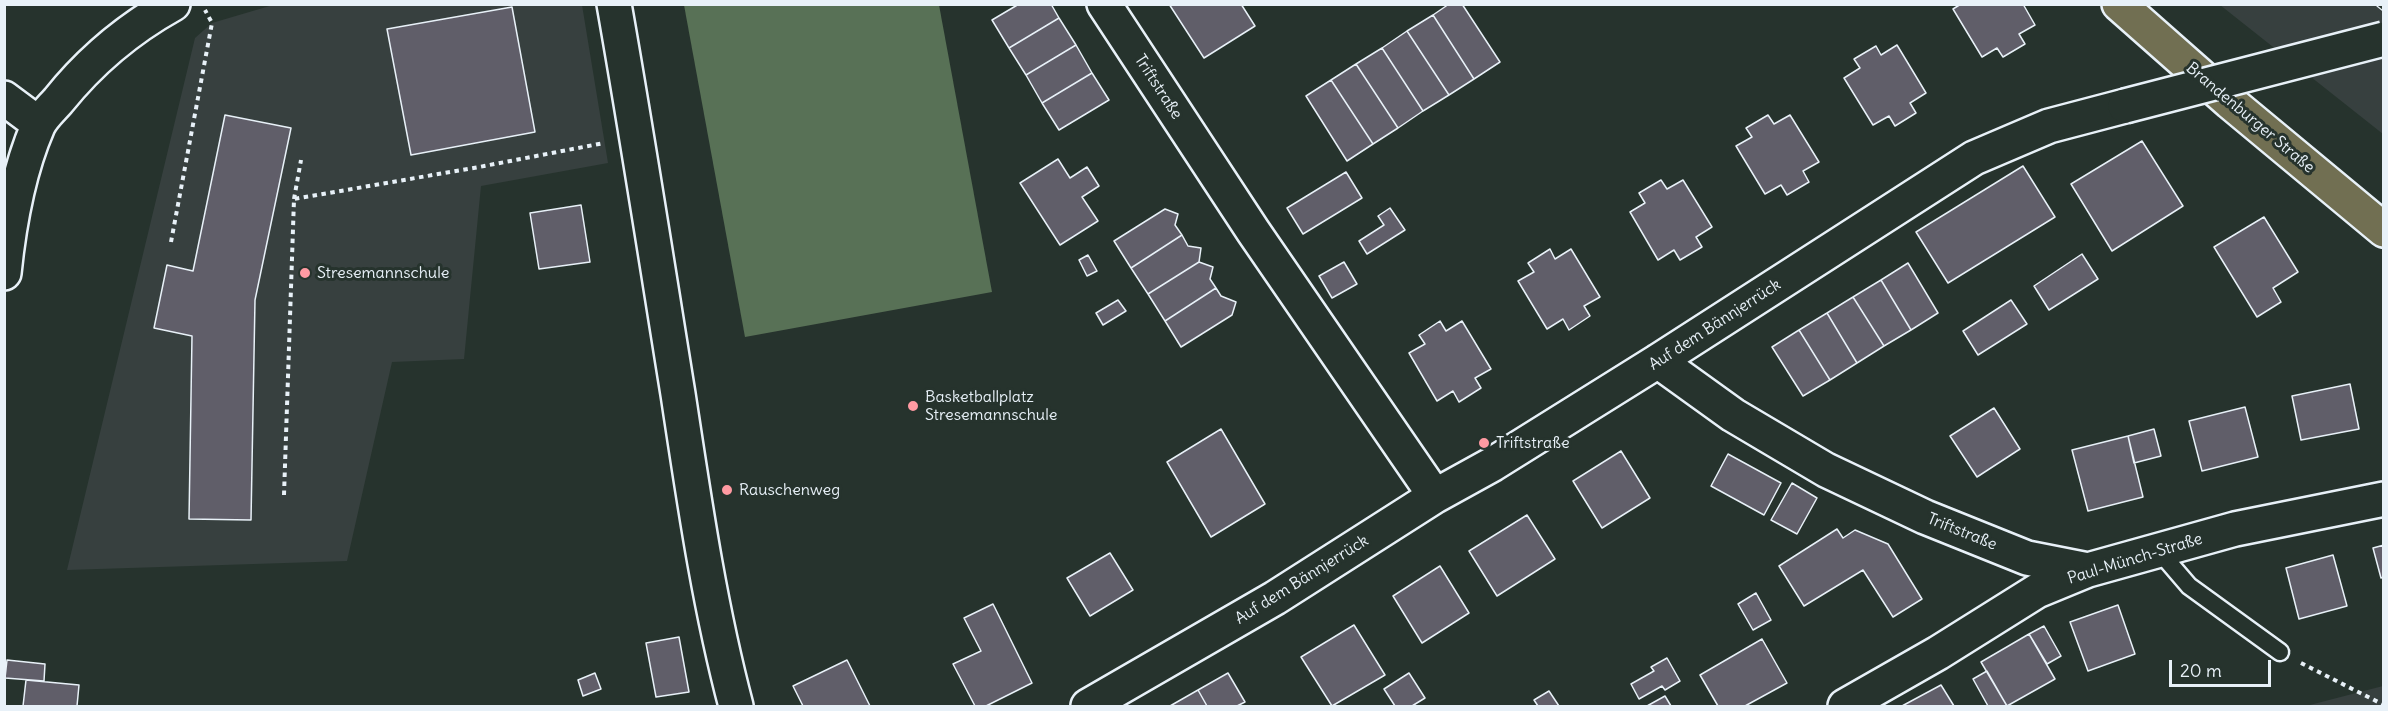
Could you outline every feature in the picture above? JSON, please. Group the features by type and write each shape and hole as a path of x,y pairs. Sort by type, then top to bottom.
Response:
{"main road":[{"name":"Brandenburger Straße","path":"2119,4 2230,102 2384,230"}],"street":[{"path":"4,273 15,202 39,124 76,77 117,40 173,4"},
{"path":"614,4 638,136 687,453 723,655 736,706"},
{"name":"Triftstraße","path":"1104,4 1253,231 1435,496"},
{"name":"Auf dem Bännjerrück","path":"1108,702 1435,496 1493,464 1658,361 1974,158 2049,126 2384,39"},
{"path":"4,98 39,124"},
{"name":"Triftstraße","path":"1658,361 1734,415 1826,470 1925,517 2027,558 2088,570"},
{"name":"Paul-Münch-Straße","path":"1845,706 1938,653 2037,591 2088,570 2235,529 2384,499"}],"lane":[{"path":"2159,551 2189,586 2280,652"}],"path":[{"path":"171,242 212,23 202,4"},
{"path":"294,199 479,167 638,136"},
{"path":"284,495 294,199 301,160"},
{"path":"2280,652 2384,705"}],"shaded area":[{"name":"Stresemannschule","path":"273,5 582,5 608,163 481,186 464,359 392,362 347,561 67,570 195,38 212,23"},
{"path":"2220,5 2383,5 2383,134"},
{"path":"2383,686 2383,706 2306,706"}],"green space":[{"path":"684,5 939,5 992,292 745,337"}],"building":[{"path":"1019,4 1051,4 1059,18 1009,48 992,20"},
{"path":"1169,4 1241,4 1255,26 1204,58"},
{"path":"1449,4 1462,4 1500,62 1474,79 1433,15"},
{"path":"1961,4 2023,4 2035,25 2019,34 2025,44 2003,57 1997,48 1982,57 1953,9"},
{"path":"512,7 535,132 411,155 387,29"},
{"path":"1433,15 1474,79 1449,95 1407,31"},
{"path":"1059,18 1076,45 1026,75 1009,48"},
{"path":"1407,31 1449,95 1423,111 1382,48"},
{"path":"1076,45 1092,73 1042,103 1026,75"},
{"path":"1897,45 1926,93 1910,103 1916,113 1895,126 1889,116 1873,125 1844,78 1860,68 1854,59 1876,46 1881,55"},
{"path":"1382,48 1423,111 1398,128 1356,64"},
{"path":"1356,64 1398,128 1373,144 1331,80"},
{"path":"1092,73 1109,100 1059,130 1042,103"},
{"path":"1331,80 1373,144 1347,161 1306,96"},
{"path":"225,115 291,128 255,300 251,520 189,519 192,336 154,328 167,265 193,271"},
{"path":"1768,115 1774,124 1790,115 1819,162 1803,171 1809,182 1787,195 1781,185 1765,194 1736,146 1752,137 1746,128"},
{"path":"2142,141 2183,206 2112,251 2071,184"},
{"path":"1058,159 1070,178 1087,167 1099,186 1082,197 1098,221 1060,245 1020,183"},
{"path":"2023,166 2055,217 1948,283 1916,232"},
{"path":"1346,172 1362,198 1303,234 1287,208"},
{"path":"1661,180 1667,189 1683,180 1712,227 1696,237 1702,247 1680,260 1674,250 1658,260 1630,212 1645,203 1639,193"},
{"path":"581,205 590,262 539,269 530,213"},
{"path":"1390,208 1405,230 1367,254 1359,241 1384,225 1378,216"},
{"path":"1165,209 1178,214 1175,225 1182,235 1131,268 1114,241"},
{"path":"2264,217 2298,272 2273,288 2281,302 2257,317 2214,247"},
{"path":"1182,235 1188,246 1201,248 1199,262 1148,294 1131,268"},
{"path":"1550,249 1555,259 1571,249 1600,297 1584,306 1590,316 1569,330 1563,319 1547,329 1518,281 1534,272 1528,263"},
{"path":"2082,254 2098,279 2049,310 2034,286"},
{"path":"1088,255 1097,271 1087,276 1079,260"},
{"path":"1199,262 1213,267 1210,279 1216,288 1165,321 1148,294"},
{"path":"1344,262 1357,284 1332,298 1319,276"},
{"path":"1908,263 1938,313 1911,330 1881,280"},
{"path":"1881,280 1911,330 1884,346 1853,297"},
{"path":"1216,288 1221,296 1236,302 1232,315 1181,347 1165,321"},
{"path":"1853,297 1884,346 1857,363 1827,313"},
{"path":"1118,300 1126,311 1103,325 1096,313"},
{"path":"2011,300 2027,324 1978,355 1963,331"},
{"path":"1827,313 1857,363 1830,380 1799,330"},
{"path":"1440,321 1446,331 1462,321 1491,369 1475,378 1481,388 1459,402 1453,391 1437,401 1409,353 1425,344 1419,335"},
{"path":"1799,330 1830,380 1803,396 1772,347"},
{"path":"2350,384 2359,429 2301,440 2292,396"},
{"path":"2245,407 2258,457 2202,471 2189,421"},
{"path":"1994,408 2020,449 1977,477 1950,436"},
{"path":"1221,429 1265,504 1211,537 1167,462"},
{"path":"2154,429 2161,456 2134,463 2128,436"},
{"path":"2128,436 2143,497 2088,511 2072,450"},
{"path":"1621,451 1650,498 1602,528 1573,481"},
{"path":"1728,454 1781,483 1764,515 1711,486"},
{"path":"1792,483 1817,498 1797,534 1771,520"},
{"path":"1527,515 1555,559 1497,596 1469,551"},
{"path":"1837,529 1843,538 1855,530 1888,544 1922,599 1893,617 1863,570 1804,606 1779,566"},
{"path":"2384,545 2384,577 2381,578 2373,548"},
{"path":"1110,553 1133,590 1090,616 1067,578"},
{"path":"2333,555 2347,606 2299,619 2286,568"},
{"path":"1440,566 1469,613 1422,643 1393,596"},
{"path":"1756,593 1771,620 1753,630 1738,604"},
{"path":"993,604 1032,683 986,706 975,706 953,664 981,651 964,618"},
{"path":"2118,605 2135,654 2088,671 2070,622"},
{"path":"1354,625 1385,675 1332,706 1301,657"},
{"path":"2044,626 2061,656 2047,664 2029,634"},
{"path":"2029,634 2055,679 2007,706 1981,662"},
{"path":"679,637 689,692 656,697 646,643"},
{"path":"1762,639 1787,683 1745,706 1718,706 1700,675"},
{"path":"1667,658 1680,681 1665,690 1662,686 1639,699 1631,684 1654,671 1651,667"},
{"path":"7,660 45,664 44,681 5,678"},
{"path":"847,660 870,706 803,706 793,686"},
{"path":"1987,671 2007,706 1988,706 1973,679"},
{"path":"595,673 601,689 583,696 578,680"},
{"path":"1228,673 1245,702 1237,706 1207,706 1198,690"},
{"path":"1409,673 1425,698 1412,706 1395,706 1384,689"},
{"path":"26,680 79,685 77,706 23,706"},
{"path":"1941,685 1954,706 1902,706"},
{"path":"1198,690 1207,706 1170,706"},
{"path":"1549,691 1559,706 1538,706 1534,700"},
{"path":"1665,696 1671,706 1647,706"}],"railway":[{"path":"2379,4 2384,8"}],"place":[{"name":"Stresemannschule","path":"305,273"},
{"name":"Basketballplatz Stresemannschule","path":"913,406"},
{"name":"Triftstraße","path":"1484,443"},
{"name":"Rauschenweg","path":"727,490"}]}
